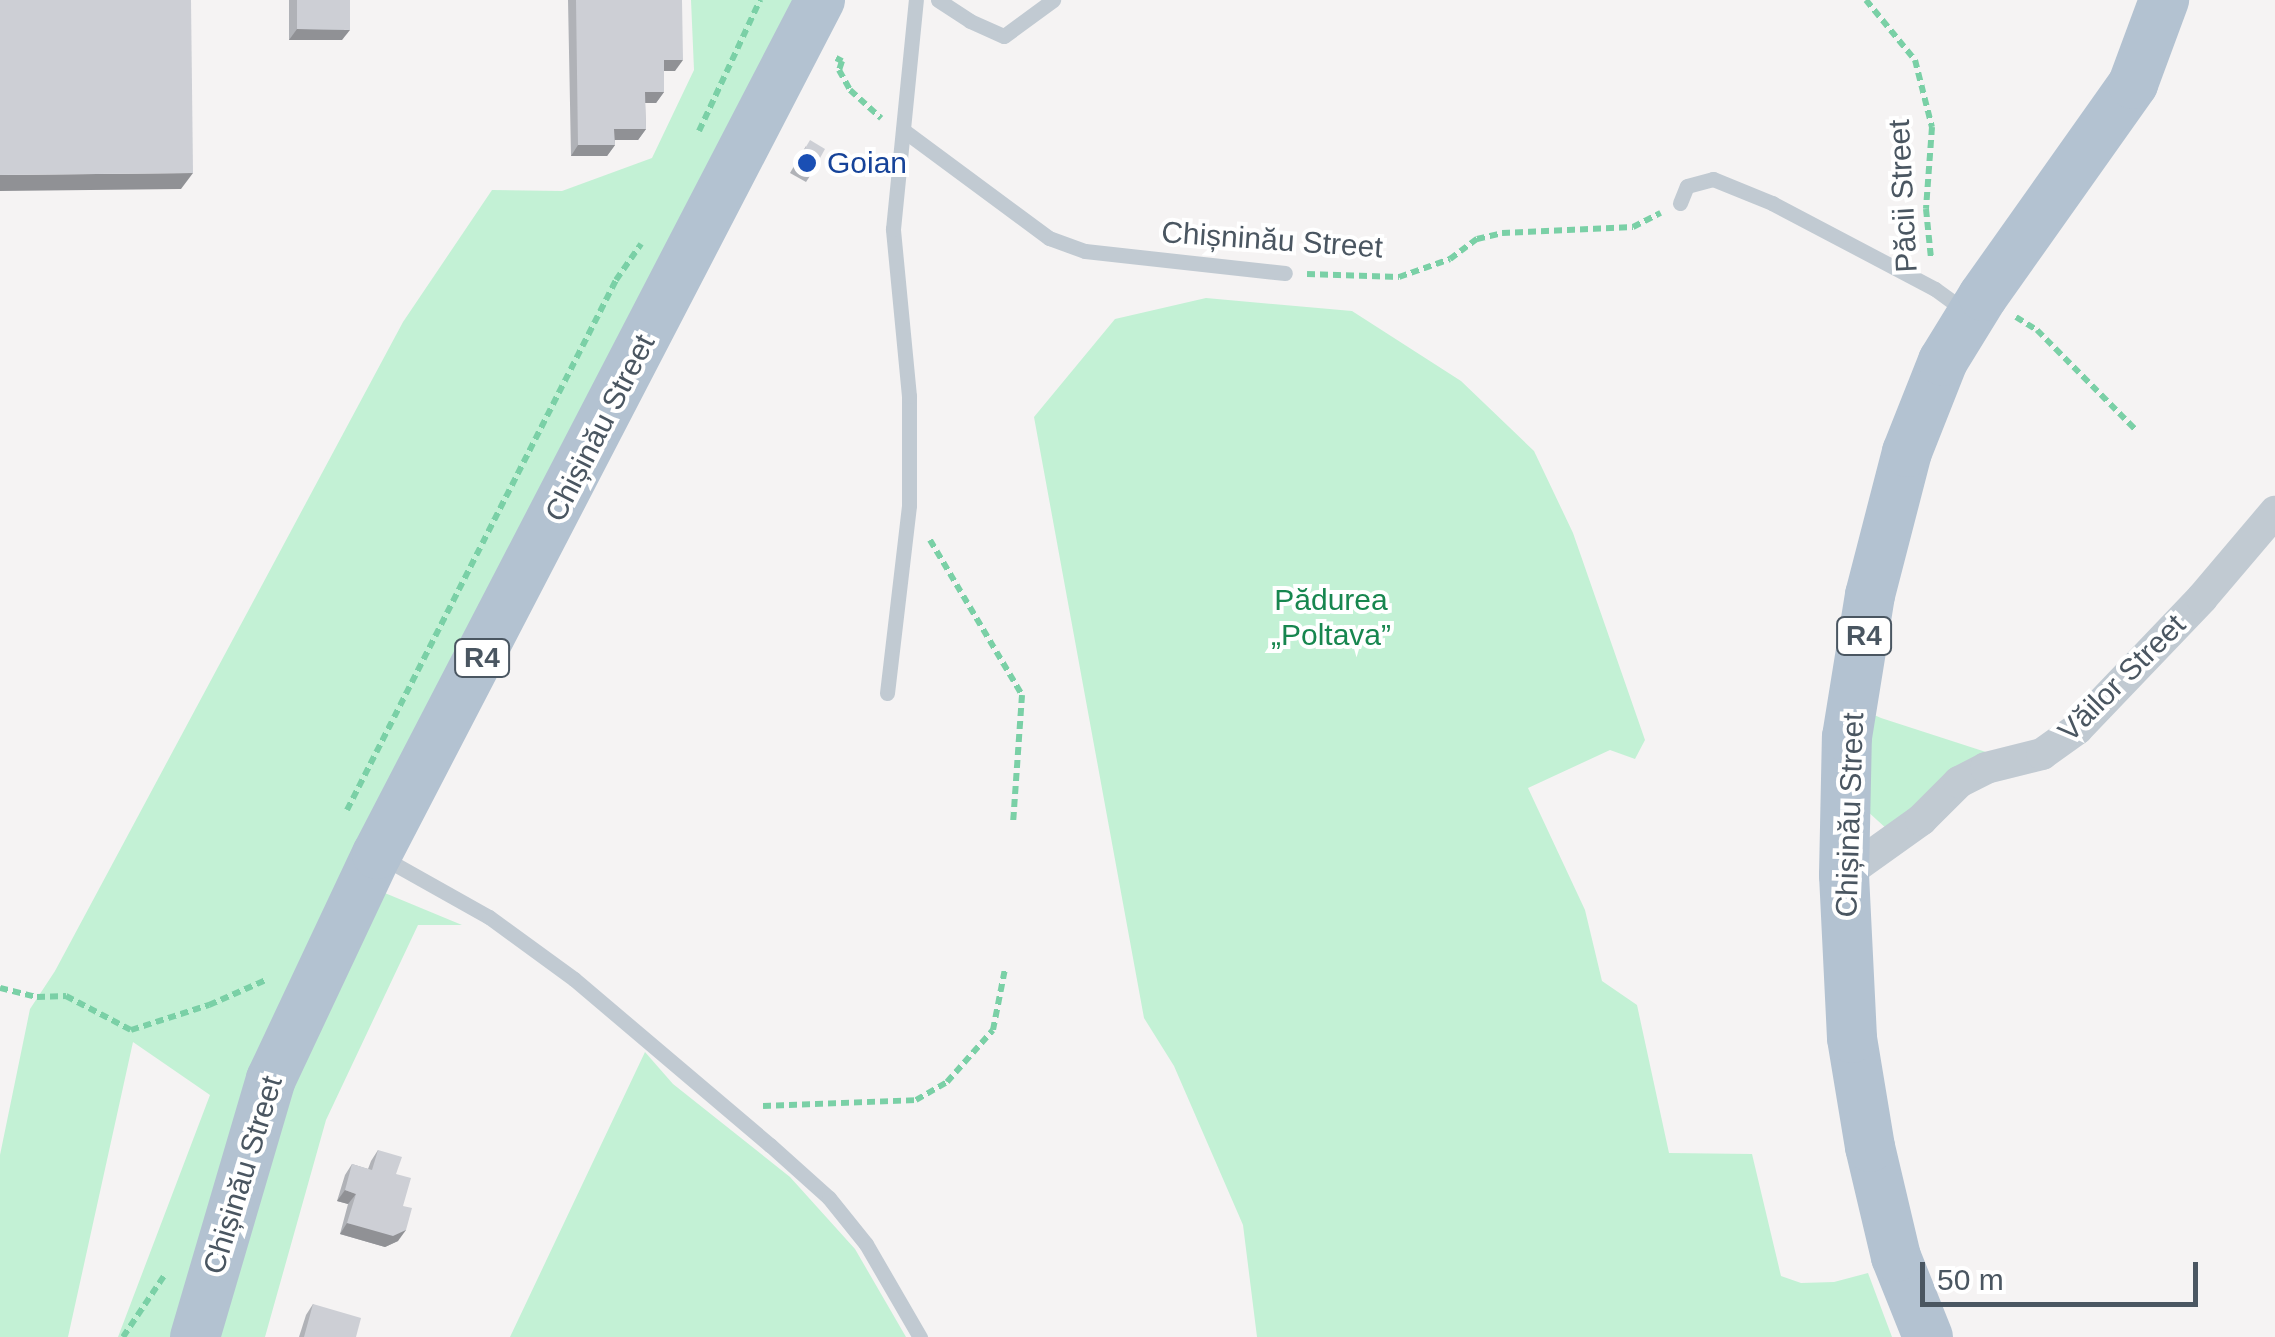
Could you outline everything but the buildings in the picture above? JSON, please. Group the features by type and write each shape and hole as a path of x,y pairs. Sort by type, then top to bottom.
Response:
{"main road":[{"name":"Chișinău Street","path":"196,1337 270,1079 378,854 820,0"},
{"name":"Chișinău Street","path":"1928,1337 1896,1257 1870,1147 1852,1038 1844,875 1847,736 1870,595 1922,412 1944,361 1963,300 2133,84 2164,0"}],"street":[{"name":"Văilor Street","path":"1844,875 1921,820 1959,782 1986,768 2042,754 2077,728 2202,598 2275,512"}],"lane":[{"path":"887,694 909,505 909,396 893,229 916,0"},
{"path":"938,0 970,21 1004,36 1053,0"},
{"name":"Chișninău Street","path":"904,130 1049,238 1085,251 1285,273"},
{"path":"1680,203 1687,186 1713,179 1772,203 1963,300"},
{"path":"378,854 490,916 574,980 829,1198 866,1244 920,1337"}],"path":[{"name":"Păcii Street","path":"1866,0 1915,60 1932,127 1926,210 1963,300"},
{"path":"842,62 838,70 850,90 872,112 904,130"},
{"name":"Chișninău Street","path":"1285,273 1398,276 1450,259 1477,239 1502,233 1632,227 1680,203"},
{"path":"1963,300 2037,330 2134,430"},
{"path":"909,505 1022,694 1013,824"},
{"path":"727,1109 916,1100 947,1082 992,1030 1005,969"},
{"path":"0,988 37,997 66,996 131,1030 209,1005 266,980"}],"green space":[{"path":"691,0 798,0 641,319 181,1337 118,1337 210,1095 133,1042 68,1337 0,1337 0,1155 30,1009 55,971 403,322 492,190 562,191 652,158 694,70"},
{"name":"Pădurea „Poltava”","path":"1206,298 1352,311 1461,381 1534,451 1573,533 1645,740 1635,759 1610,750 1528,788 1585,910 1602,981 1637,1005 1669,1153 1752,1154 1781,1276 1801,1283 1834,1282 1868,1273 1892,1337 1257,1337 1243,1225 1174,1066 1144,1018 1034,417 1115,319"},
{"path":"1872,714 1989,753 1888,830 1866,810"},
{"path":"380,891 462,925 418,925 326,1120 265,1337 214,1337 287,1077"},
{"path":"645,1052 673,1084 790,1177 855,1249 906,1337 510,1337"}],"place":[{"name":"Goian","path":"807,163"}]}
